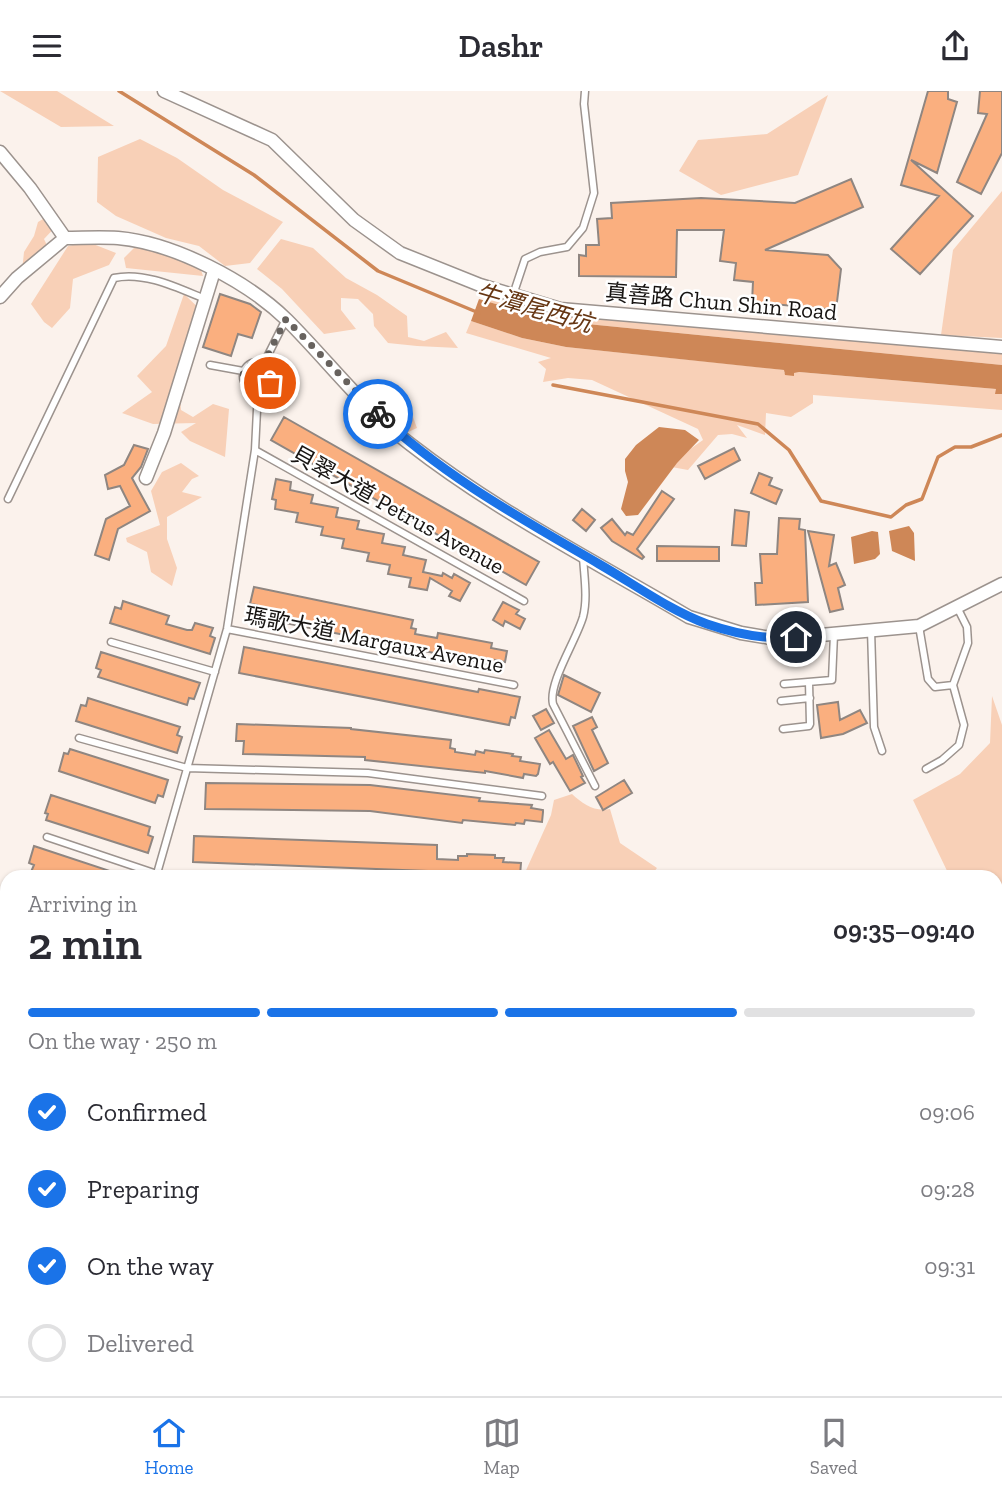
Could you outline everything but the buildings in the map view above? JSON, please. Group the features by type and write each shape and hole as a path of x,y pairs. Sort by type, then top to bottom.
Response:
{"street":[{"name":"真善路 Chun Shin Road","path":"164,91 272,141 354,220 400,253 513,295 560,309 1002,347"},
{"path":"0,152 30,188 65,238"},
{"path":"0,297 17,278 65,238 135,241 190,257 254,292 286,319 408,443 478,493 690,617 724,629 777,639 919,626 1002,584"},
{"path":"146,478 164,433 214,271"}],"lane":[{"path":"513,295 525,259 540,252 567,247 583,228 594,194 584,104 585,91"},
{"path":"8,499 114,278 121,276 146,279 205,299"},
{"path":"264,363 286,319"},
{"path":"210,365 243,371 254,362 264,363 270,370 271,378 267,386 258,390 246,385 243,371"},
{"path":"158,870 227,629 255,450 258,390"},
{"name":"貝翠大道 Petrus Avenue","path":"255,450 524,601"},
{"path":"583,555 584,614 551,695 553,704 595,786"},
{"path":"926,769 942,760 959,745 964,725 953,685 968,643 967,627 956,605"},
{"path":"919,626 928,679 935,687 953,685"},
{"name":"瑪歌大道 Margaux Avenue","path":"227,629 514,685"},
{"path":"871,630 874,727 883,751"},
{"path":"784,684 829,681 833,678 834,633"},
{"path":"111,642 215,672"},
{"path":"783,729 809,726 809,682"},
{"path":"780,701 810,698"},
{"path":"79,738 187,768 368,773 542,796"},
{"path":"47,837 143,870"}],"shaded area":[{"path":"0,91 57,91 114,126 61,127"},
{"path":"828,95 798,175 721,195 679,171 698,140 767,134"},
{"path":"140,139 177,158 223,190 283,222 250,263 225,266 199,246 166,238 116,216 97,202 98,157"},
{"path":"1002,191 1002,338 941,335 953,250"},
{"path":"55,212 61,221 44,239 53,258 22,271 24,252 34,236 38,222"},
{"path":"281,239 313,248 346,278 407,316 408,337 424,341 446,332 458,348 388,343 374,326 373,314 358,299 341,298 341,310 356,329 324,334 282,289 257,269"},
{"path":"88,242 116,253 109,265 73,279 70,308 52,328 31,304 68,246"},
{"path":"134,248 179,248 200,267 203,276 126,268 124,258"},
{"path":"487,291 570,312 1002,354 1002,365 577,323 486,301"},
{"path":"184,294 206,315 177,366 181,410 193,417 213,404 229,409 225,457 190,441 181,432 196,423 153,424 122,413 152,392 137,376 166,346"},
{"path":"479,299 533,315 577,323 1002,365 1002,394 995,394 996,389 799,372 794,373 794,376 785,375 784,370 566,347 522,338 471,321"},
{"path":"471,321 522,338 566,347 785,370 784,373 799,372 996,389 996,394 1002,394 1002,410 813,395 813,403 791,417 766,413 765,435 737,425 747,438 732,434 718,435 688,470 666,466 703,440 698,429 592,380 568,378 543,382 546,369 538,362 551,358 466,333"},
{"path":"399,385 392,401 409,406 417,428 406,433 380,410 386,403 379,389"},
{"path":"659,427 685,430 699,440 677,463 638,515 626,516 621,509 628,482 625,459 636,445"},
{"path":"181,463 199,476 192,479 182,492 202,497 167,517 167,539 177,568 172,586 151,572 147,552 127,542 126,538 160,525 151,491 162,472"},
{"path":"909,526 914,533 915,561 892,551 889,531"},
{"path":"878,532 880,554 875,559 854,564 851,537"},
{"path":"992,696 1002,725 1002,870 947,870 913,800 960,774 990,743"},
{"path":"572,794 589,806 610,809 620,843 657,868 526,870 551,815 554,800"}],"waterway":[{"name":"牛潭尾西坑","path":"119,91 254,175 378,271 479,313"},
{"path":"553,385 758,424 789,450 821,501 891,517 906,505 922,499 938,457 955,447 971,447 1002,435"}],"way so far":[{"path":"270,383 258,390 250,388 244,381 243,371 250,363 264,363 286,319 378,414"}],"route":[{"path":"378,414 408,443 478,493 690,617 741,633 777,639 796,637"}]}
